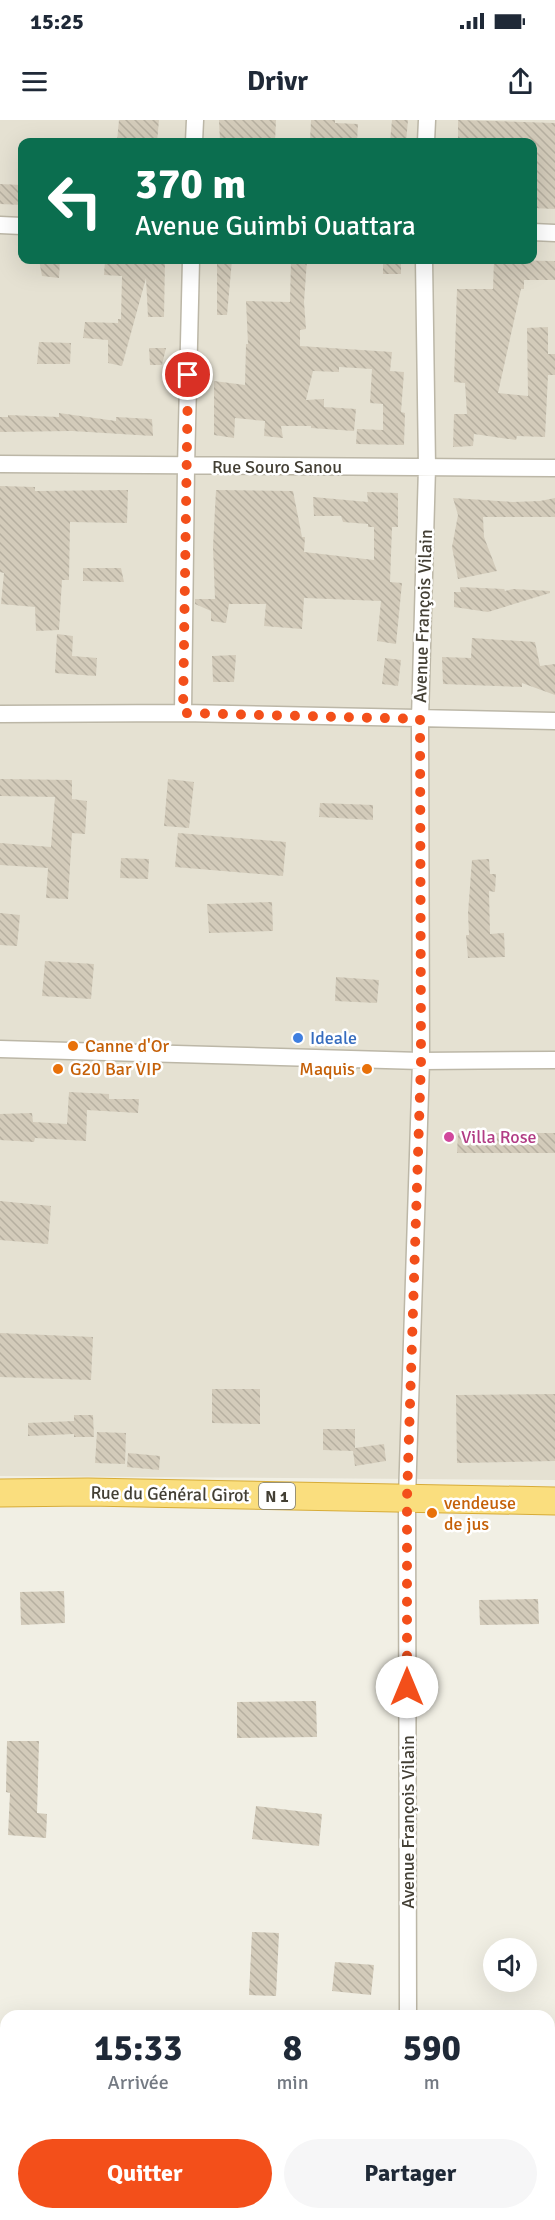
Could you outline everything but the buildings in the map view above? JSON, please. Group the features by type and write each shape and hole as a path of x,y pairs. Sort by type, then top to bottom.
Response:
{"highway":[{"name":"Rue du Général Girot","path":"0,1493 88,1492 555,1501"}],"street":[{"path":"194,138 195,120"},
{"path":"426,138 427,120"},
{"path":"0,225 18,226"},
{"path":"537,232 555,232"},
{"path":"183,713 191,264"},
{"name":"Avenue François Vilain","path":"408,2010 407,1498 421,1061 420,719 427,467 424,264"},
{"name":"Rue Souro Sanou","path":"0,464 555,468"},
{"path":"0,714 183,713 555,721"},
{"path":"0,1049 421,1061 555,1060"}],"shaded area":[{"path":"0,120 555,120 555,1480 0,1476"}],"place":[{"name":"Ideale","path":"298,1038"},
{"name":"Canne d'Or","path":"73,1046"},
{"name":"G20 Bar VIP","path":"58,1069"},
{"name":"Maquis","path":"367,1069"},
{"name":"Villa Rose","path":"449,1137"},
{"name":"vendeuse de jus","path":"432,1513"}],"route":[{"path":"188,375 183,713 420,719 421,1061 407,1498 407,1687"}]}
